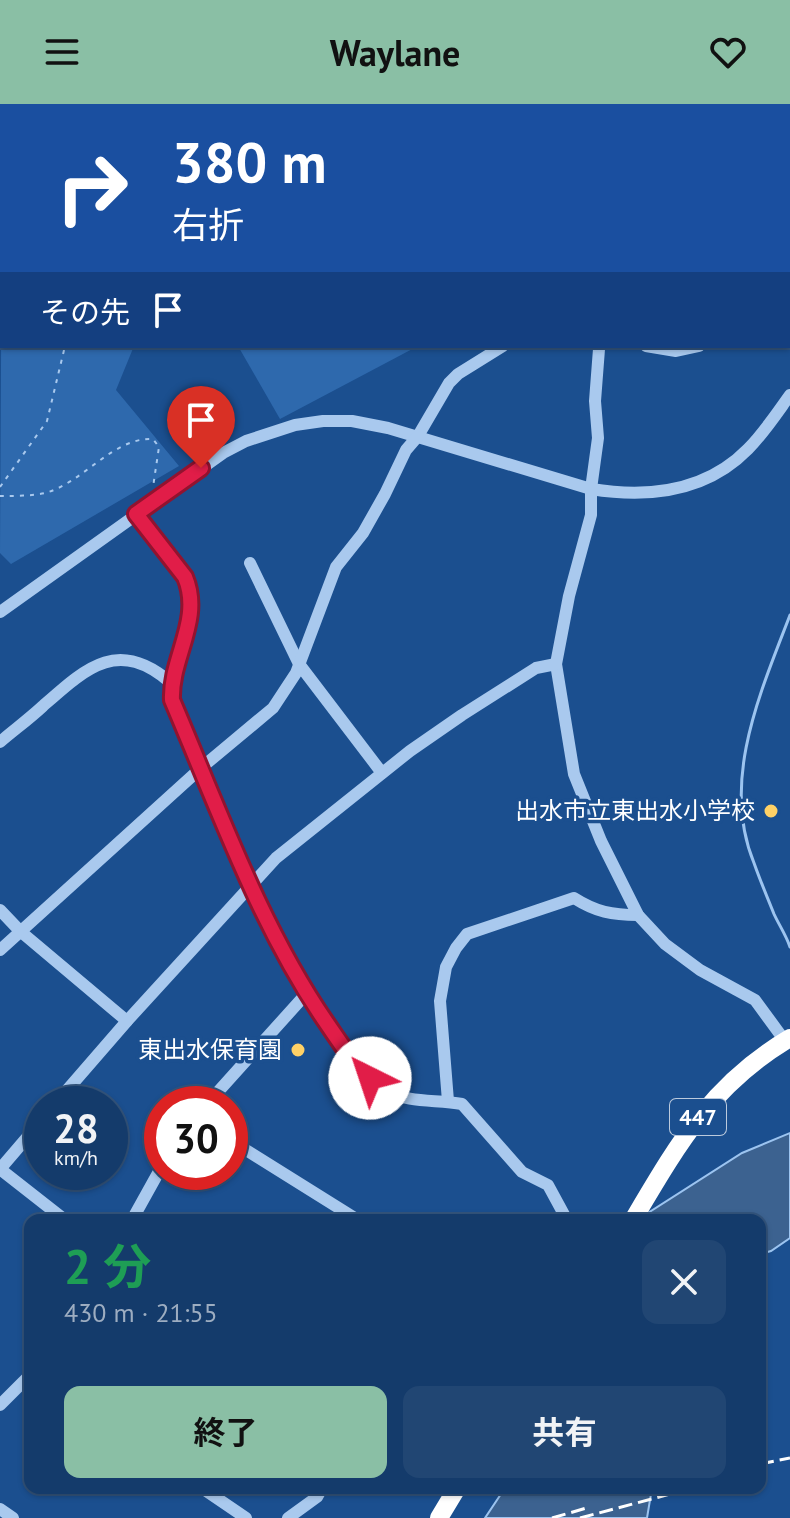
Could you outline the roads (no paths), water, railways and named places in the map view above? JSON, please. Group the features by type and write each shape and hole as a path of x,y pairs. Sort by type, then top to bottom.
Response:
{"highway":[{"name":"447","path":"637,1214 677,1145 708,1105 738,1073 788,1039"},
{"path":"439,1518 453,1494"}],"street":[{"path":"0,950 201,768 273,708 299,664 336,567 363,533 406,450 418,436 449,383 500,348"},
{"path":"598,348 595,401 598,438 591,515 569,596 556,664 574,774 601,841 638,915 665,944 700,970 755,1000 788,1039"},
{"path":"658,348 676,351 690,348"},
{"path":"0,612 223,453 246,441 295,425 352,421 418,436 591,489 642,494 670,491 723,469 749,449 790,395"},
{"path":"136,514 185,577 190,589 192,606 171,683 172,700 250,885 306,994 357,1067 383,1089 407,1100 462,1104 522,1172 548,1185 564,1214"},
{"path":"250,563 299,664 382,773"},
{"path":"0,742 95,664 133,660 161,674 171,683"},
{"path":"71,1086 276,858 449,724 536,668 556,664"},
{"path":"448,1101 440,1001 446,967 467,934 574,898 608,915 638,915"},
{"path":"0,910 20,931 127,1021"},
{"path":"223,1086 306,994"},
{"path":"24,1141 0,1169 57,1214"},
{"path":"248,1151 348,1214"},
{"path":"135,1214 149,1190"},
{"path":"0,1405 24,1382"},
{"path":"211,1494 246,1518"},
{"path":"288,1518 319,1494"},
{"path":"0,1509 13,1518"}],"waterway":[{"path":"790,615 767,674 748,737 741,800 745,832 754,863 790,947"}],"railway":[{"path":"766,1463 790,1458"},
{"path":"580,1518 670,1494"},
{"path":"552,1518 590,1507"}],"place":[{"name":"出水市立東出水小学校","path":"771,811"},
{"name":"東出水保育園","path":"298,1050"}]}
